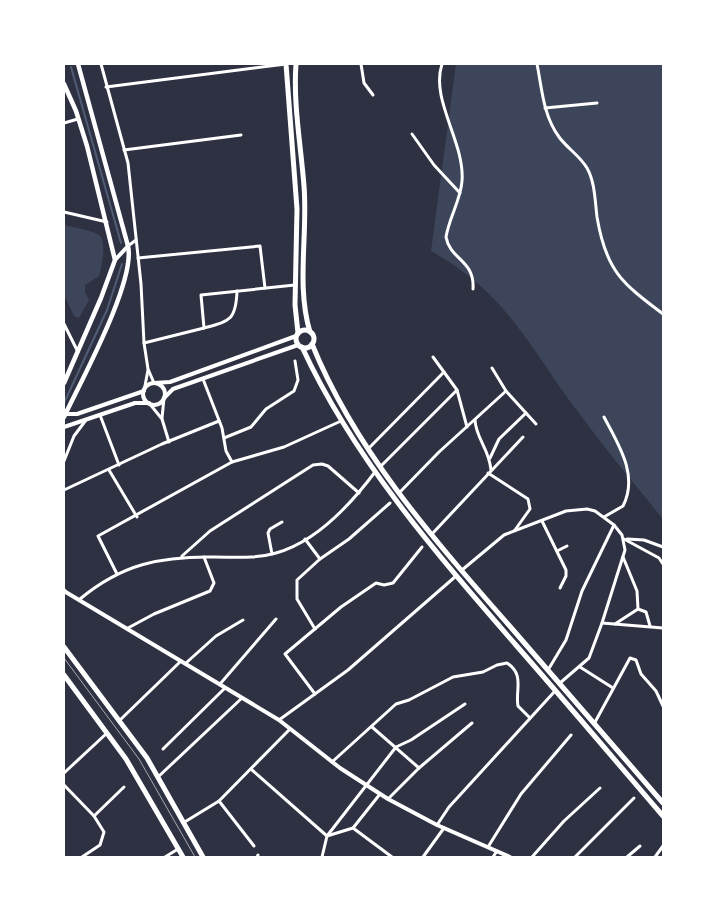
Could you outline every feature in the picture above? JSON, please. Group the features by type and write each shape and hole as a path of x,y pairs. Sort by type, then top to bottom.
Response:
{"main road":[{"path":"64,416 120,295 129,266 128,246 78,64"},
{"path":"286,64 297,209 295,285 297,335 300,346 320,386 341,422 376,472 456,576 663,816"},
{"path":"296,64 299,134 304,187 304,310 310,332 313,336 312,344 327,382 381,466 432,534 663,803"},
{"path":"64,84 78,119 107,222 115,260 64,383"},
{"path":"297,335 305,330 310,332"},
{"path":"300,346 307,347 312,344"},
{"path":"64,647 146,758 203,857"},
{"path":"64,675 126,759 183,857"}],"street":[{"path":"101,64 128,163 138,258 144,343 148,369 154,383 163,388 162,419"},
{"path":"106,88 286,64"},
{"path":"361,64 364,83 372,95"},
{"path":"442,64 439,88 461,164 462,181 446,237 449,246 471,271 473,289"},
{"path":"537,64 547,116 559,137 587,168 592,184 606,256 619,276 636,295 663,314"},
{"path":"545,108 597,103"},
{"path":"64,123 78,119"},
{"path":"412,134 434,165 460,193"},
{"path":"124,150 242,135"},
{"path":"64,212 107,222"},
{"path":"115,260 136,240"},
{"path":"138,258 260,246 265,288"},
{"path":"204,328 200,295 295,285"},
{"path":"144,343 228,321 236,311 237,291"},
{"path":"64,324 78,352"},
{"path":"64,336 68,333"},
{"path":"64,416 77,414 144,391 148,385 154,383 176,380 297,335"},
{"path":"64,427 135,403 159,403 173,389 300,346"},
{"path":"433,357 457,390 467,427"},
{"path":"224,438 251,427 266,409 294,392 298,380 295,361"},
{"path":"492,368 506,391 536,424"},
{"path":"148,369 144,398 162,419 169,442"},
{"path":"369,448 444,372"},
{"path":"203,379 220,421 226,451 232,462"},
{"path":"381,466 457,390"},
{"path":"400,492 506,391"},
{"path":"490,472 490,458 499,439 526,413"},
{"path":"100,415 119,465"},
{"path":"604,417 626,461 628,476 623,506 604,517"},
{"path":"64,461 74,436 86,420"},
{"path":"475,420 478,436 490,458"},
{"path":"64,490 220,421"},
{"path":"117,574 98,536 232,462 284,447 341,422"},
{"path":"432,534 524,437"},
{"path":"182,556 210,531 316,464 328,466 359,493"},
{"path":"109,470 137,516"},
{"path":"80,599 117,574 150,562 182,556 252,557 272,554 290,548 331,520 359,493 376,472"},
{"path":"490,472 528,499 530,509 515,531"},
{"path":"315,629 297,599 296,580 320,558 349,539 390,503"},
{"path":"462,570 504,535 566,512 587,509 604,517 614,525 624,539 647,551 663,564"},
{"path":"542,520 567,573 560,588"},
{"path":"272,554 268,533 270,529 282,522"},
{"path":"548,670 566,640 582,591 614,525"},
{"path":"305,539 320,558"},
{"path":"624,539 644,540 663,547"},
{"path":"559,683 589,658 625,550 624,539"},
{"path":"556,551 567,546"},
{"path":"315,694 285,654 376,582 384,585 393,583 422,547"},
{"path":"623,556 637,591 638,609"},
{"path":"128,628 154,614 210,591 214,583 204,557"},
{"path":"279,720 348,670 456,576"},
{"path":"64,592 80,599 243,697 290,728 332,762 388,799 444,828 510,857"},
{"path":"615,624 638,609"},
{"path":"638,609 646,612 650,626"},
{"path":"118,721 216,636 244,620"},
{"path":"220,684 276,620"},
{"path":"602,623 663,628"},
{"path":"594,724 627,660 634,658 644,679 656,691 663,706"},
{"path":"332,762 396,704 409,700 453,677 484,672 503,663 511,666 518,680 518,706 530,718"},
{"path":"580,667 613,688"},
{"path":"162,748 226,687"},
{"path":"437,824 449,807 555,691"},
{"path":"157,778 243,697"},
{"path":"322,857 327,836 396,748 465,704"},
{"path":"388,799 420,768 472,723"},
{"path":"372,727 420,768"},
{"path":"183,823 220,801 290,728"},
{"path":"64,774 107,733"},
{"path":"488,847 521,794 571,735"},
{"path":"251,768 327,836"},
{"path":"64,785 94,816 104,832 104,839 97,848 82,857"},
{"path":"94,816 124,787"},
{"path":"532,857 564,821 600,788"},
{"path":"327,836 353,828 380,794"},
{"path":"575,857 634,798"},
{"path":"220,801 254,846"},
{"path":"353,828 392,857"},
{"path":"423,857 444,828"},
{"path":"628,857 640,846"},
{"path":"655,857 663,846"},
{"path":"165,857 178,849"},
{"path":"493,857 497,851"}],"shaded area":[{"path":"456,64 663,64 663,519 580,415 510,317 476,282 431,251"},
{"path":"64,225 99,235 103,245 99,276 85,285 85,292 89,300 79,318 74,316 64,295"}],"waterway":[{"path":"71,67 121,243"},
{"path":"64,403 107,310 122,264"}],"tram line":[{"path":"64,658 139,759 195,857"}]}
